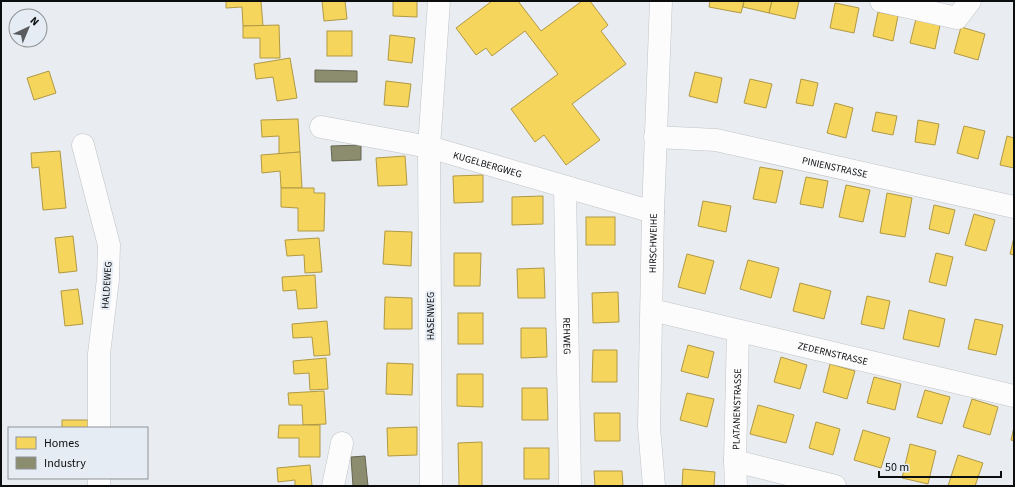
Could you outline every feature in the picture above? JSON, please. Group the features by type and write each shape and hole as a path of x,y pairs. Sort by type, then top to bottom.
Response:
{"street":[{"name":"HASENWEG","path":"431,486 429,147 439,1"},
{"name":"HIRSCHWEIHE","path":"654,486 649,427 655,137 661,1"},
{"path":"881,1 957,18 970,1"},
{"name":"KUGELBERGWEG","path":"321,127 429,147 653,212"},
{"name":"PINIENSTRASSE","path":"655,137 716,140 1014,207"},
{"name":"HALDEWEG","path":"83,145 109,245 108,279 99,354 99,427"},
{"name":"REHWEG","path":"565,187 570,486"},
{"name":"ZEDERNSTRASSE","path":"652,310 738,332 1014,396"},
{"name":"PLATANENSTRASSE","path":"736,486 735,461 738,332"},
{"path":"333,486 342,443"},
{"path":"735,461 835,486"}],"building: Homes":[{"path":"226,1 261,1 263,26 243,26 242,7 226,8"},
{"path":"322,1 345,1 347,19 324,21"},
{"path":"393,1 417,1 417,17 393,16"},
{"path":"492,1 518,1 541,31 582,1 590,1 608,25 601,31 626,64 572,104 600,140 566,165 544,135 535,142 511,109 558,74 525,31 492,56 486,48 476,55 456,28"},
{"path":"710,1 744,1 741,13 709,7"},
{"path":"744,1 772,1 769,13 743,7"},
{"path":"772,1 799,1 795,19 769,13"},
{"path":"835,3 859,8 854,33 830,28"},
{"path":"878,12 898,16 893,41 873,36"},
{"path":"916,19 940,25 935,49 910,43"},
{"path":"279,25 280,58 260,58 260,38 243,38 243,26"},
{"path":"961,27 985,34 978,60 954,53"},
{"path":"327,31 352,31 352,56 327,56"},
{"path":"390,35 415,38 412,63 388,60"},
{"path":"290,58 297,98 277,101 273,77 256,79 254,64"},
{"path":"49,71 56,93 34,100 27,78"},
{"path":"695,72 722,78 717,103 689,96"},
{"path":"750,79 772,84 766,108 744,103"},
{"path":"801,79 818,83 813,106 796,103"},
{"path":"386,81 411,84 408,107 384,105"},
{"path":"835,103 853,108 846,138 827,133"},
{"path":"876,112 897,116 893,135 872,131"},
{"path":"298,119 300,152 279,154 279,136 262,137 261,120"},
{"path":"918,120 939,124 935,145 915,142"},
{"path":"964,126 985,131 978,159 957,153"},
{"path":"1007,136 1014,138 1014,168 1000,165"},
{"path":"60,151 66,208 43,210 39,167 32,168 31,153"},
{"path":"300,152 302,188 281,188 280,171 262,173 261,155"},
{"path":"405,156 407,185 378,186 376,158"},
{"path":"760,167 783,171 776,203 753,199"},
{"path":"483,175 483,202 454,203 453,176"},
{"path":"806,177 828,181 823,208 800,204"},
{"path":"846,185 870,190 863,222 839,217"},
{"path":"281,188 314,188 314,193 325,193 324,231 298,231 298,208 281,207"},
{"path":"887,193 912,198 905,237 880,233"},
{"path":"543,196 543,224 512,225 512,197"},
{"path":"703,201 731,206 726,232 698,226"},
{"path":"934,205 955,210 949,234 929,229"},
{"path":"974,214 995,220 986,251 965,245"},
{"path":"586,217 615,217 615,245 586,245"},
{"path":"385,231 412,232 411,266 383,264"},
{"path":"73,236 77,271 59,273 55,238"},
{"path":"1014,237 1014,255 1010,254"},
{"path":"319,238 322,272 305,273 304,255 287,256 285,240"},
{"path":"454,253 481,253 480,286 454,286"},
{"path":"936,253 953,257 946,286 929,282"},
{"path":"687,254 714,261 705,294 678,287"},
{"path":"748,260 779,268 771,298 740,289"},
{"path":"544,268 545,298 518,298 517,269"},
{"path":"315,275 317,308 298,309 296,290 283,291 282,277"},
{"path":"800,283 831,291 824,319 793,311"},
{"path":"78,289 83,324 65,326 61,291"},
{"path":"618,292 619,322 593,323 592,293"},
{"path":"867,296 890,301 884,329 861,324"},
{"path":"385,297 412,298 412,329 384,329"},
{"path":"909,310 945,319 939,347 903,339"},
{"path":"458,313 483,313 483,344 458,344"},
{"path":"975,319 1003,325 996,355 968,349"},
{"path":"327,321 330,355 314,356 312,337 293,338 292,324"},
{"path":"521,328 546,328 547,357 521,358"},
{"path":"688,345 714,352 708,378 681,371"},
{"path":"593,350 617,350 617,382 592,382"},
{"path":"781,357 807,365 800,389 774,382"},
{"path":"326,358 328,389 310,390 309,373 294,374 293,361"},
{"path":"387,363 413,364 412,395 386,394"},
{"path":"830,364 855,371 847,399 823,392"},
{"path":"457,374 483,374 483,407 457,406"},
{"path":"874,377 901,384 895,410 867,403"},
{"path":"522,388 547,388 548,420 522,420"},
{"path":"925,390 950,397 942,424 917,417"},
{"path":"324,391 326,424 303,425 302,405 289,405 288,393"},
{"path":"687,393 714,399 707,427 680,420"},
{"path":"972,399 998,407 990,435 963,427"},
{"path":"758,405 794,415 786,443 750,434"},
{"path":"594,413 620,413 620,441 595,441"},
{"path":"62,420 88,420 88,427 62,427"},
{"path":"816,422 840,429 833,455 809,448"},
{"path":"279,425 320,425 320,457 299,457 299,438 278,438"},
{"path":"417,427 417,455 388,456 387,428"},
{"path":"1014,427 1014,441 1011,440"},
{"path":"863,430 890,438 881,468 854,460"},
{"path":"482,442 482,486 459,486 458,443"},
{"path":"910,444 936,451 928,484 902,478"},
{"path":"524,448 549,448 549,479 524,479"},
{"path":"958,455 983,463 975,486 948,486"},
{"path":"310,465 312,486 295,486 295,480 278,482 277,468"},
{"path":"683,469 715,472 714,486 682,486"},
{"path":"594,471 622,471 623,486 595,486"}],"building: Industry":[{"path":"315,70 357,71 357,82 315,82"},
{"path":"361,145 361,160 332,161 331,146"},
{"path":"365,456 368,486 353,486 351,457"}]}
